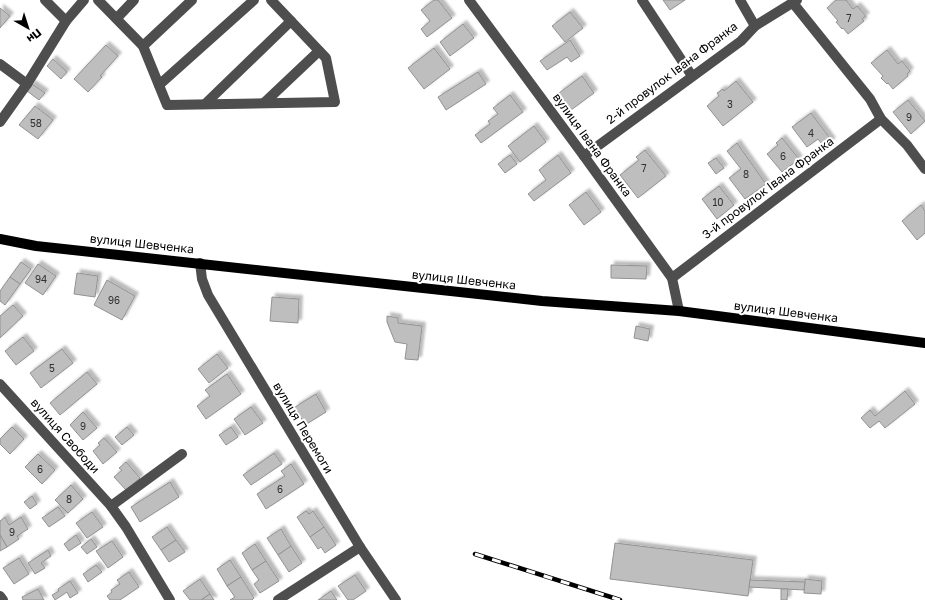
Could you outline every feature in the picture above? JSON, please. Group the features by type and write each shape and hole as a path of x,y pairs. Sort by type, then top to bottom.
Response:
{"main road":[{"name":"вулиця Шевченка","path":"0,239 36,246 542,301 679,311 925,343"}],"street":[{"path":"45,0 66,21"},
{"path":"0,122 27,84 66,21 84,0"},
{"path":"98,0 143,46 167,105 335,102 326,58 271,0"},
{"path":"117,18 134,0"},
{"path":"143,46 192,0"},
{"path":"159,85 254,0"},
{"name":"вулиця Івана Франка","path":"469,0 672,278 679,311"},
{"path":"642,0 692,76"},
{"path":"740,0 755,26"},
{"path":"795,2 870,99 881,119 907,145 925,169"},
{"name":"2-й провулок Івана Франка","path":"584,156 740,41 755,26 781,9 795,2"},
{"path":"205,104 291,21"},
{"path":"264,103 319,51"},
{"path":"0,64 27,84"},
{"name":"3-й провулок Івана Франка","path":"672,278 881,119"},
{"name":"вулиця Перемоги","path":"200,263 202,279 208,295 360,547 396,600"},
{"name":"вулиця Свободи","path":"0,384 111,506 126,527 170,600"},
{"path":"111,506 182,454"},
{"path":"278,600 360,547"},
{"path":"0,596 3,600"}],"building":[{"path":"434,0 438,0 452,18 427,37 421,29 430,21 421,10"},
{"path":"663,0 685,0 670,10"},
{"path":"836,0 846,0 853,9 857,6 866,16 862,19 864,21 848,34 836,22 838,21 827,8"},
{"path":"0,8 10,16 0,28"},
{"path":"570,12 583,28 565,42 552,26"},
{"path":"463,24 474,38 450,56 440,42"},
{"path":"570,40 580,56 571,62 567,57 547,70 540,61"},
{"path":"106,45 118,56 88,92 74,79"},
{"path":"434,48 450,69 424,89 408,68"},
{"path":"887,50 898,64 902,61 910,71 907,74 908,76 893,89 881,78 883,76 871,63"},
{"path":"53,59 67,72 61,79 47,66"},
{"path":"478,72 486,84 446,110 438,97"},
{"path":"582,76 594,93 571,110 559,93"},
{"path":"736,81 753,102 723,126 707,106 719,96 717,93 723,89 724,91"},
{"path":"32,84 45,93 39,100 27,91"},
{"path":"510,95 523,112 481,143 475,135 490,124 488,121 498,114 493,108"},
{"path":"908,100 925,121 911,134 893,112"},
{"path":"35,106 53,120 38,139 19,125"},
{"path":"811,113 832,141 824,147 818,139 807,147 792,127"},
{"path":"534,126 546,142 520,162 508,146"},
{"path":"782,138 799,159 782,172 767,154 778,145 776,143"},
{"path":"737,143 766,184 745,199 729,178 741,169 727,151"},
{"path":"645,150 666,176 638,198 620,175 639,160 636,157"},
{"path":"510,155 517,164 505,173 498,164"},
{"path":"558,155 571,173 534,201 528,194 546,180 539,170"},
{"path":"716,158 724,168 716,174 708,163"},
{"path":"719,186 734,205 717,219 702,199"},
{"path":"586,192 601,212 584,225 569,205"},
{"path":"921,205 925,211 925,233 917,240 902,221"},
{"path":"21,262 31,269 20,284 10,277"},
{"path":"38,264 56,276 43,295 25,283"},
{"path":"611,265 647,266 646,279 611,278"},
{"path":"77,273 98,276 95,297 74,294"},
{"path":"10,277 20,284 5,305 0,301 0,291"},
{"path":"107,280 135,296 122,320 94,305"},
{"path":"272,297 299,299 298,323 270,321"},
{"path":"13,305 23,316 0,338 0,316"},
{"path":"387,316 398,318 398,323 422,326 418,360 405,359 407,344 395,342 387,322"},
{"path":"636,326 650,329 648,341 634,338"},
{"path":"23,337 34,351 16,365 5,351"},
{"path":"62,349 73,363 41,388 30,373"},
{"path":"217,354 228,368 209,383 198,369"},
{"path":"87,372 97,384 60,415 50,403"},
{"path":"227,374 241,394 206,419 197,406 210,396 205,390"},
{"path":"905,391 915,404 885,428 879,421 870,428 861,418 870,410 875,416"},
{"path":"316,394 326,412 305,425 295,407"},
{"path":"251,407 263,423 245,435 234,419"},
{"path":"83,412 97,428 83,440 70,425"},
{"path":"12,427 24,439 10,454 0,444 0,439"},
{"path":"127,427 134,435 122,445 115,437"},
{"path":"231,427 238,437 226,445 219,435"},
{"path":"104,438 117,452 103,464 93,451 100,445 98,443"},
{"path":"274,453 282,464 251,485 243,475"},
{"path":"38,454 55,470 42,484 25,467"},
{"path":"126,462 140,478 126,490 114,477 122,470 119,468"},
{"path":"291,464 304,484 266,509 257,494 285,476 281,471"},
{"path":"170,482 179,497 140,522 131,507"},
{"path":"71,485 83,499 68,513 55,500"},
{"path":"32,496 37,504 30,509 24,502"},
{"path":"58,507 65,516 49,527 42,518"},
{"path":"306,511 309,514 313,511 324,527 310,537 297,517"},
{"path":"92,512 103,527 87,538 76,523"},
{"path":"5,517 9,525 21,517 28,529 17,536 19,539 7,547 0,535 0,521"},
{"path":"167,527 176,540 161,550 152,537"},
{"path":"324,527 336,545 325,553 321,547 318,549 310,537"},
{"path":"281,529 291,546 278,555 267,538"},
{"path":"0,535 7,547 0,551"},
{"path":"76,535 81,543 69,551 64,544"},
{"path":"91,539 97,547 87,554 81,547"},
{"path":"176,540 185,552 169,562 161,550"},
{"path":"112,541 123,557 108,568 96,551"},
{"path":"615,543 753,560 748,596 610,579"},
{"path":"255,544 266,561 252,570 242,553"},
{"path":"291,546 302,563 289,572 278,555"},
{"path":"48,550 51,556 41,563 45,568 35,574 28,563"},
{"path":"19,558 29,574 14,584 3,568"},
{"path":"230,560 241,577 227,586 217,569"},
{"path":"266,561 279,581 260,593 254,584 259,580 252,570"},
{"path":"96,565 102,572 88,582 83,574"},
{"path":"129,572 139,587 120,600 110,600 107,596 112,592 111,590 120,584 117,580"},
{"path":"355,575 366,591 353,600 348,600 338,586"},
{"path":"241,577 254,598 252,600 230,600 235,597 227,586"},
{"path":"200,579 210,594 201,600 190,600 183,591"},
{"path":"805,579 822,581 821,594 804,593"},
{"path":"750,580 805,582 804,590 749,587"},
{"path":"70,581 78,593 70,598 67,592 55,600 52,595"},
{"path":"38,589 44,600 23,600 22,597"},
{"path":"781,589 788,589 787,600 781,600"},
{"path":"331,591 337,600 318,600"},
{"path":"210,594 214,600 201,600"}],"railway":[{"path":"475,554 620,600"}]}
